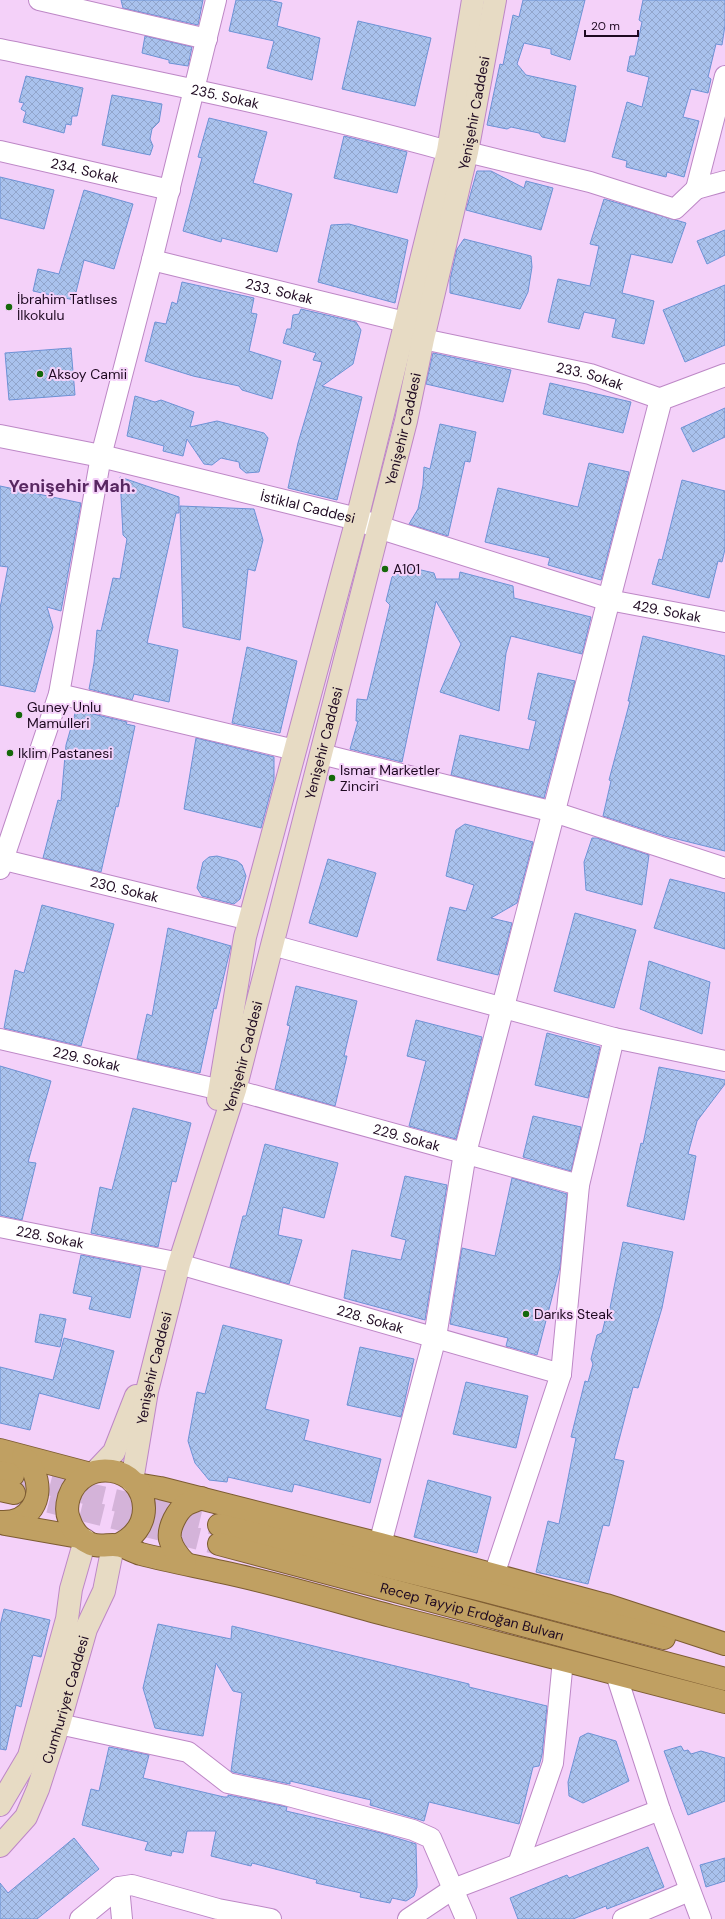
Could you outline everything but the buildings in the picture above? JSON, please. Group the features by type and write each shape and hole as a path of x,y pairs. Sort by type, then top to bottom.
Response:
{"highway":[{"path":"0,1450 10,1477"},
{"path":"0,1523 8,1523 22,1519 30,1513 34,1506 37,1494 34,1471 10,1477"},
{"path":"10,1477 92,1472 114,1471 126,1476 134,1483 142,1496 144,1508 142,1520 136,1532 127,1540 116,1545 102,1547 90,1544 72,1527 67,1515 67,1502 71,1490 92,1472"},
{"path":"134,1483 201,1498 380,1544 606,1605 725,1644"},
{"path":"185,1564 178,1555 170,1539 172,1525 178,1512 186,1504 201,1498"},
{"path":"0,1523 82,1538"},
{"name":"Recep Tayyip Erdoğan Bulvarı","path":"725,1653 219,1534 725,1679"},
{"path":"116,1545 139,1554 229,1573 725,1702"}],"main road":[{"name":"Yenişehir Caddesi","path":"92,1472 114,1452 137,1394 174,1263 272,945 406,421 423,339 457,152 473,0"},
{"name":"Yenişehir Caddesi","path":"228,1090 245,938 357,518 405,322 457,152 495,0"},
{"name":"Yenişehir Caddesi","path":"134,1483 147,1391 174,1263"},
{"name":"Cumhuriyet Caddesi","path":"0,1805 29,1756 67,1620 71,1589 82,1538"},
{"name":"Cumhuriyet Caddesi","path":"0,1846 26,1817 38,1789 59,1724 86,1629 104,1591 116,1545"}],"street":[{"path":"39,0 207,39"},
{"path":"1,863 59,694 101,456 170,190 216,0"},
{"name":"235. Sokak","path":"0,49 194,89 457,152 590,182 675,209 696,189"},
{"path":"725,76 696,189 725,181"},
{"name":"234. Sokak","path":"0,151 170,190"},
{"name":"233. Sokak","path":"152,260 405,322"},
{"name":"233. Sokak","path":"423,339 590,374 661,399"},
{"path":"380,1544 435,1337 465,1153 661,399 725,375"},
{"name":"İstiklal Caddesi","path":"0,436 101,456 357,518 378,527 609,600"},
{"name":"429. Sokak","path":"609,600 725,622"},
{"path":"59,694 295,750"},
{"path":"321,754 554,812 725,868"},
{"name":"230. Sokak","path":"1,863 250,920"},
{"path":"272,945 614,1038 725,1061"},
{"path":"494,1575 561,1374 578,1185 614,1038"},
{"name":"229. Sokak","path":"0,1039 228,1090 465,1153 578,1185"},
{"name":"228. Sokak","path":"0,1227 174,1263 561,1374"},
{"path":"518,1864 553,1763 563,1660"},
{"path":"616,1674 660,1810 689,1891 701,1919"},
{"path":"59,1724 188,1752 228,1783 285,1795 413,1830 431,1838 466,1919"},
{"path":"408,1919 452,1889 660,1810"},
{"path":"80,1919 119,1886 132,1885 219,1914 271,1919"},
{"path":"119,1886 122,1919"},
{"path":"623,1919 689,1891"}],"tunnel":[{"path":"18,1477 219,1525"},
{"path":"17,1494 219,1544"}],"place":[{"name":"İbrahim Tatlıses İlkokulu","path":"9,307"},
{"name":"Aksoy Camii","path":"40,374"},
{"name":"A101","path":"385,569"},
{"name":"Guney Unlu Mamulleri","path":"19,715"},
{"name":"Iklim Pastanesi","path":"10,753"},
{"name":"Ismar Marketler Zinciri","path":"332,778"},
{"name":"Darıks Steak","path":"526,1314"}],"district":[{"name":"Yenişehir Mah.","path":"72,486"}]}
